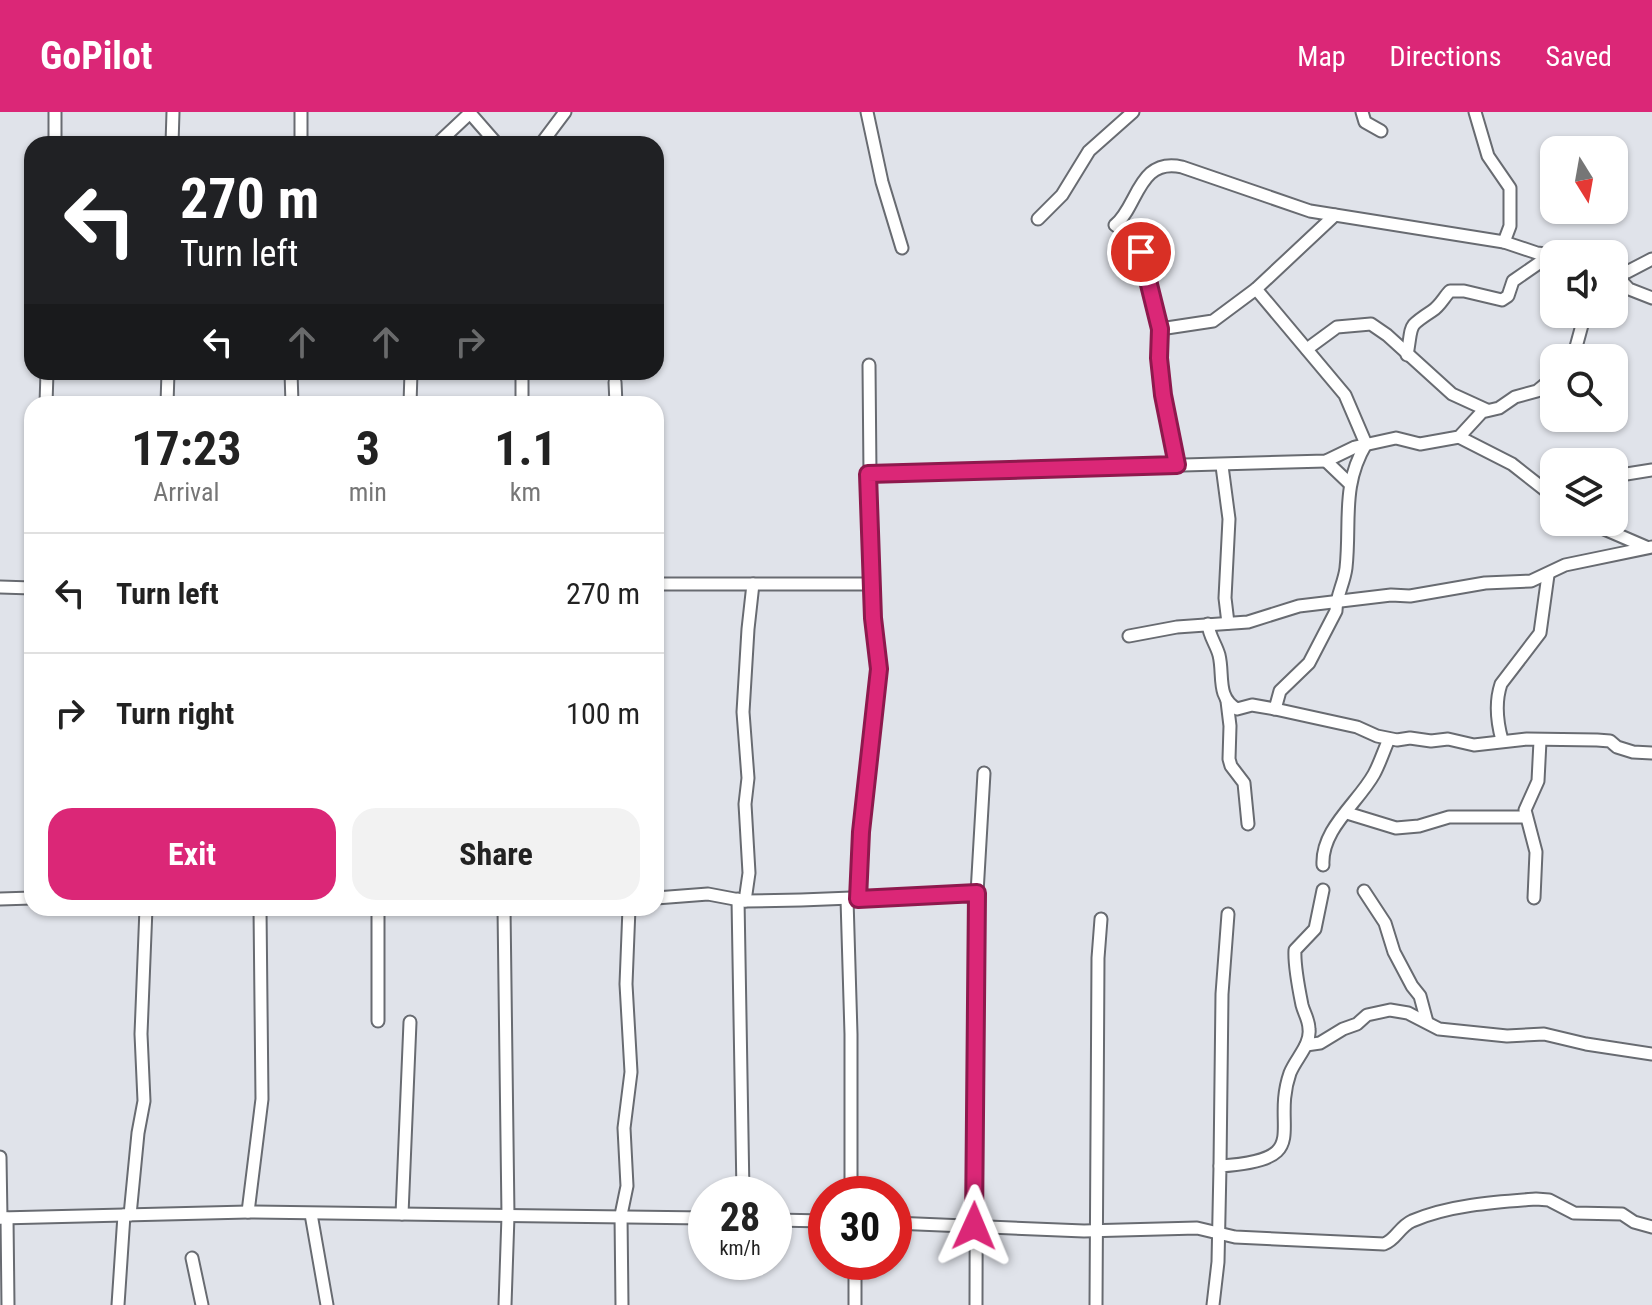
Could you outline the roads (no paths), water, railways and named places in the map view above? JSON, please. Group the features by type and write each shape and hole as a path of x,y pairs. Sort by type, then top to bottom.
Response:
{"street":[{"path":"55,112 55,136"},
{"path":"172,136 173,112"},
{"path":"301,112 301,136"},
{"path":"546,136 565,112"},
{"path":"867,112 882,182 902,248"},
{"path":"1038,219 1062,195 1089,151 1133,112"},
{"path":"1362,112 1365,122 1381,131"},
{"path":"1475,112 1488,156 1510,188 1510,226 1504,242"},
{"path":"445,136 469,113 490,136"},
{"path":"1177,465 1163,395 1160,329 1139,246 1115,225 1152,172 1172,165 1182,167 1310,211 1504,242 1540,253"},
{"path":"1160,329 1213,321 1256,289 1335,215"},
{"path":"1628,271 1652,259"},
{"path":"1407,355 1415,321 1433,311 1450,291 1455,289 1502,300 1508,296 1513,281 1540,263"},
{"path":"1628,288 1652,298"},
{"path":"1256,289 1345,395 1366,444"},
{"path":"1307,349 1337,327 1375,326 1452,394 1487,410"},
{"path":"851,1176 852,899 879,669 871,584 869,365"},
{"path":"615,382 616,396"},
{"path":"1459,437 1482,412 1499,408 1515,397 1540,389"},
{"path":"868,474 1326,461 1366,444 1402,438 1420,444 1459,437 1512,464 1540,484"},
{"path":"1275,709 1283,686 1309,663 1336,611 1346,563 1349,483 1366,444"},
{"path":"1326,461 1349,483"},
{"path":"1222,466 1229,519 1225,598 1228,623"},
{"path":"1628,474 1652,470"},
{"path":"1622,536 1649,547"},
{"path":"1129,636 1259,619 1299,606 1391,595 1410,596 1485,583 1531,581 1565,565 1649,547"},
{"path":"1502,740 1498,723 1498,694 1501,684 1540,633 1548,575"},
{"path":"664,584 871,584"},
{"path":"743,1176 742,900 749,873 745,804 748,778 743,712 753,584"},
{"path":"0,587 24,588"},
{"path":"1208,624 1219,656 1227,700 1229,759 1244,783 1248,824"},
{"path":"1227,700 1237,709 1252,705 1275,709 1357,727 1389,739 1448,739 1474,745 1502,740 1597,740 1610,741 1633,752 1652,753"},
{"path":"1323,865 1327,840 1374,774 1389,739"},
{"path":"1534,898 1536,852 1525,810 1538,781 1540,741"},
{"path":"976,1305 977,893 984,773"},
{"path":"1347,813 1396,828 1419,826 1449,817 1525,817"},
{"path":"1220,1166 1259,1160 1282,1146 1290,1073 1306,1045 1309,1025 1302,1007 1295,950 1315,929 1323,890"},
{"path":"1364,891 1385,923 1394,952 1420,996 1427,1022"},
{"path":"664,897 708,894 742,900 852,899 977,893"},
{"path":"0,899 24,898"},
{"path":"1213,1305 1219,1232 1222,994 1228,914"},
{"path":"118,1305 127,1215 144,1101 141,1034 146,916"},
{"path":"248,1212 262,1099 260,916"},
{"path":"378,916 378,1021"},
{"path":"504,916 508,1216 505,1305"},
{"path":"622,1305 621,1215 627,1186 624,1128 631,1072 626,973 629,916"},
{"path":"1096,1305 1097,970 1101,919"},
{"path":"1306,1045 1320,1043 1357,1024 1367,1015 1400,1011 1439,1029 1507,1036 1544,1034 1652,1054"},
{"path":"402,1214 410,1022"},
{"path":"0,1157 8,1305"},
{"path":"912,1224 1098,1230 1197,1228 1235,1237 1384,1244 1390,1242 1401,1226 1418,1218 1451,1209 1536,1199 1549,1200 1574,1213 1622,1214 1634,1222 1652,1227"},
{"path":"3,1218 248,1212 688,1217"},
{"path":"311,1214 327,1305"},
{"path":"192,1258 202,1305"},
{"path":"855,1280 855,1305"}]}
